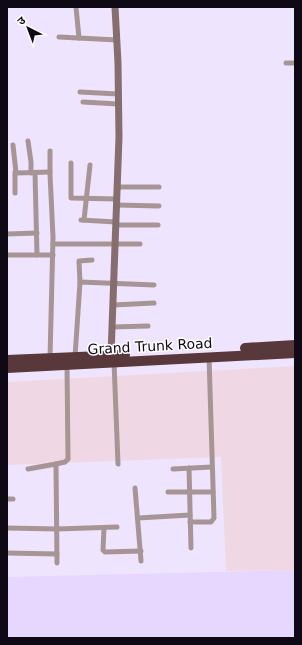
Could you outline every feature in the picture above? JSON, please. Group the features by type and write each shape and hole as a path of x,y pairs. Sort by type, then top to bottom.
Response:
{"highway":[{"name":"Grand Trunk Road","path":"7,368 295,345"},
{"name":"Grand Trunk Road","path":"7,360 75,357 113,359 209,357 295,353"}],"street":[{"path":"76,7 79,38"},
{"path":"115,7 118,104 117,187 112,327 118,464"},
{"path":"58,37 117,40"},
{"path":"286,63 295,63"},
{"path":"80,92 118,94"},
{"path":"83,102 118,104"},
{"path":"28,141 33,173 37,255"},
{"path":"13,145 15,193"},
{"path":"50,151 53,244 50,358"},
{"path":"71,163 71,198 87,198 159,206"},
{"path":"90,165 83,220 158,225"},
{"path":"15,172 50,172"},
{"path":"117,187 159,187"},
{"path":"7,234 37,233"},
{"path":"53,244 140,244"},
{"path":"7,255 53,255"},
{"path":"75,357 80,283 79,261 92,260"},
{"path":"80,283 81,281 154,284"},
{"path":"113,305 154,303"},
{"path":"112,327 148,326"},
{"path":"190,522 211,522 213,520 209,357"},
{"path":"28,469 66,462 68,459 67,364"},
{"path":"56,464 57,563"},
{"path":"173,469 212,467"},
{"path":"189,468 191,548"},
{"path":"135,488 141,561"},
{"path":"168,492 213,492"},
{"path":"138,518 190,515"},
{"path":"7,528 57,529 117,527"},
{"path":"104,528 104,551 140,551"},
{"path":"7,553 58,554"}],"shaded area":[{"path":"295,366 295,570 226,571 221,457 7,465 7,382"},
{"path":"295,570 295,638 7,638 7,577"}]}
